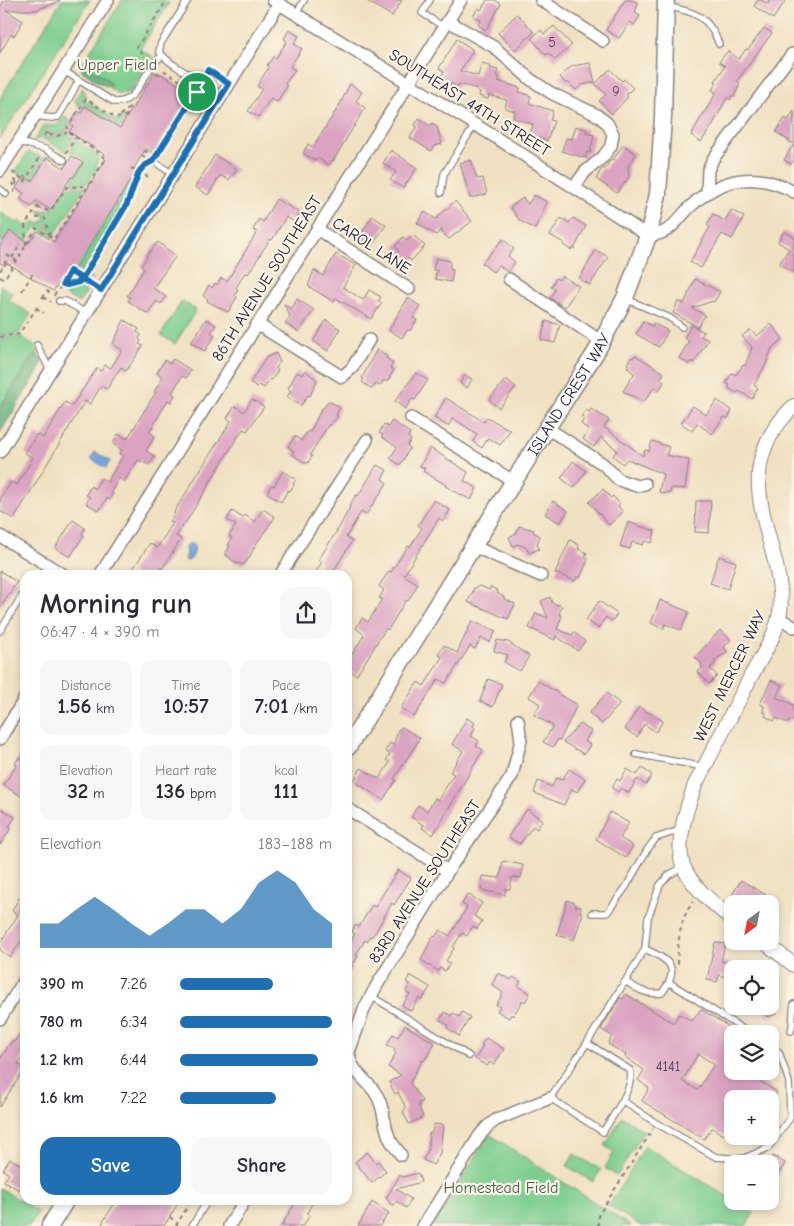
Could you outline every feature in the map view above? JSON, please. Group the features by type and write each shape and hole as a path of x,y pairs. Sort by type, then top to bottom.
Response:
{"main road":[{"name":"ISLAND CREST WAY","path":"352,740 602,342 625,298 648,236 658,194 666,3"},
{"path":"50,1226 63,1205"}],"street":[{"path":"0,171 108,0"},
{"name":"86TH AVENUE SOUTHEAST","path":"103,570 462,0"},
{"path":"541,0 604,42"},
{"path":"0,452 229,84 278,1"},
{"name":"SOUTHEAST 44TH STREET","path":"278,1 296,14 476,124 648,236"},
{"path":"446,24 494,47 530,79 551,93 607,122 613,134 611,146 603,157 585,172 574,187"},
{"path":"707,192 708,170 713,158 792,54"},
{"path":"648,236 658,235 669,230 707,192 732,181 750,179 765,181 778,184 794,192"},
{"name":"CAROL LANE","path":"317,229 409,289"},
{"path":"509,279 602,342"},
{"path":"257,324 342,377 352,368 369,340"},
{"name":"WEST MERCER WAY","path":"683,867 680,848 686,807 704,767 764,652 779,618 778,576 761,503 758,476 762,452 773,430 794,406"},
{"path":"411,418 513,481"},
{"path":"547,428 603,464 619,480 637,486 645,484"},
{"path":"283,570 367,440"},
{"path":"0,536 56,570"},
{"path":"473,546 541,576"},
{"path":"779,618 794,627"},
{"path":"0,739 20,706"},
{"name":"83RD AVENUE SOUTHEAST","path":"352,1043 371,996 448,871 512,776 521,740 518,720"},
{"path":"352,811 448,871"},
{"path":"683,867 701,892 724,911"},
{"path":"775,950 794,965"},
{"path":"0,1019 20,987"},
{"name":"83RD AVENUE SOUTHEAST","path":"352,1063 376,1093 390,1140 401,1155"},
{"path":"427,1225 480,1135 488,1126 496,1120 550,1098"},
{"path":"229,1226 242,1205"}],"lane":[{"path":"188,0 159,47 162,56 198,79 203,78"},
{"path":"296,14 304,0"},
{"path":"430,0 422,13 446,24"},
{"path":"666,3 696,14 710,26 719,44"},
{"path":"64,71 114,102 120,102 127,100 134,94 153,63 162,56"},
{"path":"173,174 153,161 197,92 203,78 208,70 229,84"},
{"path":"35,116 55,118 62,111 79,80"},
{"path":"440,193 444,174 476,124"},
{"path":"18,142 46,149 64,160"},
{"path":"0,189 6,194"},
{"path":"625,298 670,318 682,327"},
{"path":"59,302 65,300 86,313"},
{"path":"37,346 51,371"},
{"path":"0,631 20,599"},
{"path":"636,754 704,767"},
{"path":"592,914 607,913 626,887 656,838 682,830"},
{"path":"587,1043 630,1070 631,1073 631,1081 626,1092 603,1132 550,1098 587,1043 645,949 648,918 660,885 669,875 683,867"},
{"path":"625,981 640,991 651,995 662,993 670,983 672,976 669,963 657,954 645,949"},
{"path":"670,983 737,1025"},
{"path":"371,996 469,1056"},
{"path":"791,1030 794,1022 792,1014 794,1004"},
{"path":"626,1103 656,1123 716,1157 742,1158 768,1148 790,1118 789,1082 779,1052"},
{"path":"192,1226 205,1205"}],"path":[{"path":"150,62 137,47 167,0"},
{"path":"156,75 165,72 197,92"},
{"path":"0,277 4,279 24,251 36,228 54,239 107,157 69,133 67,128 86,99 116,118 121,116 123,112 128,112 130,106"},
{"path":"62,111 77,119"},
{"path":"49,135 57,136 69,133"},
{"path":"66,153 76,138"},
{"path":"14,194 14,186 17,181 20,177 26,181 46,149"},
{"path":"144,154 146,151 152,154"},
{"path":"63,284 79,282 82,279 127,204 139,172 144,166 153,161"},
{"path":"131,168 148,177"},
{"path":"34,204 38,206 37,208 50,211 67,188 89,186"},
{"path":"26,245 25,225 37,208"},
{"path":"36,218 42,216 45,218 50,237"},
{"path":"0,271 19,244"},
{"path":"9,256 16,261"},
{"path":"66,267 101,290"},
{"path":"51,302 43,298 47,292 54,296 70,271"},
{"path":"22,291 33,273"},
{"path":"0,337 20,334 37,307 44,313"},
{"path":"681,990 677,952 679,937 687,910 701,892"},
{"path":"598,1226 598,1216 656,1123"},
{"path":"170,1218 177,1225 188,1205"}],"green space":[{"path":"62,0 90,0 0,139 0,98"},
{"name":"Upper Field","path":"122,0 164,0 169,3 140,49 153,57 131,91 117,93 80,68"},
{"path":"82,67 98,72 111,84 109,87 97,82 82,71"},
{"path":"81,89 83,89 86,96 78,105 75,101"},
{"path":"86,101 116,120 126,117 120,127 85,105 82,109"},
{"path":"65,117 70,121 66,132 50,135 50,132 47,130 43,133 46,138 67,134 74,138 65,151 41,138 34,140 44,125 55,126"},
{"path":"76,140 100,157 96,164 97,168 88,183 75,185 70,183 85,161 80,156 70,152"},
{"path":"28,152 40,156 26,177 15,172"},
{"path":"42,157 46,159 32,181 28,179"},
{"path":"134,175 133,185 121,210 104,239 80,272 75,269"},
{"path":"85,187 53,237 51,236 45,216 38,211 52,210 67,188"},
{"path":"0,212 17,223 19,221 26,226 36,222 41,223 44,219 48,234 36,227 23,247 22,239 10,231 1,245"},
{"path":"70,277 86,287 86,293 79,303 64,294"},
{"path":"0,285 12,293 8,300 31,314 19,333 0,336"},
{"path":"182,301 196,310 175,344 161,335"},
{"path":"20,336 36,346 37,353 31,359 0,421 0,339"},
{"path":"37,353 42,362 38,372 0,433 0,408 25,367"},
{"path":"622,1117 644,1131 617,1176 605,1168 614,1152 605,1146"},
{"name":"Homestead Field","path":"489,1134 631,1226 434,1226"},
{"path":"645,1146 724,1195 724,1210 749,1210 754,1213 746,1226 641,1226 609,1206"},
{"path":"574,1154 601,1170 593,1182 567,1166"},
{"path":"0,1188 20,1201 20,1205 27,1205 38,1212 29,1226 0,1226"}],"water":[{"path":"95,452 110,461 106,468 91,459"},
{"path":"190,543 194,546 194,553 191,559 187,561 184,559 185,547"}],"building":[{"path":"5,0 60,1 36,10 6,10 23,21 14,36 11,34 0,53 0,6"},
{"path":"365,0 402,0 392,16"},
{"path":"487,0 495,0 501,4 486,30 478,25 481,20 473,16 478,8 481,10"},
{"path":"625,0 633,0 638,3 635,13 640,16 634,25 630,22 619,38 606,30"},
{"path":"758,0 768,4 770,0 786,0 773,19 754,6"},
{"path":"517,14 534,32 515,50 498,33"},
{"path":"554,26 572,45 555,60 548,53 546,55 531,38 541,30 544,34"},
{"path":"764,28 772,33 737,81 740,83 734,97 732,95 730,100 727,98 701,142 691,135 716,93 712,90 717,82 715,81 725,66 719,62 728,51 739,59"},
{"path":"289,30 299,36 294,44 302,49 290,67 295,70 285,84 287,86 277,102 271,98 258,117 248,111 262,89 257,86 269,67 267,65 274,56 276,58 287,41 284,39"},
{"path":"457,39 472,49 460,71 478,76 482,63 491,66 490,68 498,70 496,76 500,77 498,81 520,88 519,92 531,96 529,103 553,111 550,120 554,121 547,141 530,135 533,124 513,118 515,111 505,108 507,100 489,95 488,99 479,96 480,92 477,89 459,84 457,87 451,83 450,86 439,79 444,72 439,68"},
{"path":"590,63 595,82 582,85 576,90 568,82 566,84 560,77 572,66"},
{"path":"610,69 622,81 624,79 633,88 626,95 628,97 612,114 599,101 606,94 595,84"},
{"path":"155,72 190,92 188,93 190,94 153,153 146,148 134,168 137,170 68,281 62,278 53,291 7,263 5,266 0,263 0,246 10,231 29,243 37,231 54,242 106,160 102,157 104,154 69,132 73,126 70,124 78,111 81,113 85,106 120,128"},
{"path":"350,84 362,92 356,101 365,108 333,161 329,165 318,158 316,161 303,153 308,144 313,147 339,106"},
{"path":"794,111 794,144 776,132 785,118 788,120"},
{"path":"419,118 430,126 432,123 437,127 442,144 435,146 431,151 410,138"},
{"path":"576,126 587,130 586,133 594,135 590,153 587,152 585,158 562,151 566,138 572,139"},
{"path":"794,144 794,160 791,164 784,160"},
{"path":"623,145 636,154 628,166 629,177 617,193 596,179 602,168 605,169"},
{"path":"391,150 417,168 403,188 390,180 396,172 383,163"},
{"path":"215,155 237,169 229,180 220,175 208,195 195,187"},
{"path":"72,156 83,163 73,178 71,177 51,210 36,201 32,207 20,199 24,193 16,188 24,176 32,181 47,157 64,168"},
{"path":"471,160 477,179 483,178 487,194 470,198 460,163"},
{"path":"534,195 547,202 535,229 520,221 510,207 523,198 528,204"},
{"path":"276,199 300,213 295,222 286,217 248,274 245,272 236,288 238,290 235,295 237,297 228,312 207,301 208,299 203,296 209,285 212,288 215,283 217,285 221,278 227,281 257,232 253,230 259,219 263,222"},
{"path":"455,201 472,221 449,239 441,231 442,229 436,235 417,223 424,212 436,219"},
{"path":"731,210 744,217 732,239 722,234 701,268 690,262 710,227 707,225 713,214 725,221"},
{"path":"372,216 386,225 371,247 358,239"},
{"path":"561,218 569,223 573,218 586,226 574,249 572,248 571,250 563,245 564,243 550,235"},
{"path":"784,231 794,237 794,273 779,264 789,249 778,242"},
{"path":"413,235 425,246 411,261 408,258 403,264 395,256 399,251 395,247 403,237 407,241"},
{"path":"503,239 514,249 508,256 515,262 507,272 499,265 493,272 482,263"},
{"path":"158,242 176,256 153,288 166,297 161,304 156,301 148,314 128,301 130,297 127,296 144,269 141,266 146,256"},
{"path":"596,250 608,257 590,285 579,279"},
{"path":"336,254 356,265 343,287 363,300 369,290 381,297 378,301 382,303 371,319 336,298 334,302 308,286 314,270 323,276"},
{"path":"436,258 450,261 450,269 453,270 451,282 435,279 437,270 433,270"},
{"path":"562,276 579,286 565,307 550,298 555,289 551,287 556,278 559,280"},
{"path":"695,279 720,292 714,302 692,308 705,315 698,327 673,313 678,301 684,304"},
{"path":"408,298 420,306 413,318 417,320 410,331 408,329 402,338 389,330"},
{"path":"297,299 314,310 299,332 285,324 290,316 284,304 292,309"},
{"path":"206,319 216,325 211,332 215,335 205,351 191,343"},
{"path":"124,320 139,329 137,332 141,335 139,339 141,341 139,344 143,346 126,371 121,367 107,389 101,386 90,404 85,401 14,519 0,511 0,499 11,482 17,485 33,458 25,453 37,434 43,438 65,402 72,406 97,368 101,371 105,365 111,368 122,350 113,344"},
{"path":"326,320 340,329 328,351 313,341"},
{"path":"546,321 560,325 555,343 541,340"},
{"path":"643,321 652,326 653,323 668,331 659,347 636,334"},
{"path":"771,324 783,339 772,348 766,364 754,385 758,388 752,399 739,391 737,393 728,388 730,385 726,383 732,373 736,375 743,365 745,366 752,347 742,336 750,330 757,336"},
{"path":"691,325 704,332 701,336 708,340 694,363 691,361 689,364 679,358 689,341 684,338"},
{"path":"377,349 393,363 390,368 394,370 387,382 384,380 380,386 376,384 372,389 362,382 364,379 362,378"},
{"path":"276,353 280,362 272,380 270,379 264,388 250,383 266,358"},
{"path":"635,355 664,373 660,379 664,382 659,391 654,388 644,402 623,391 634,374 627,367 629,365 627,364 631,357 633,358"},
{"path":"173,359 191,370 186,378 182,376 172,393 175,395 171,402 168,400 149,432 155,436 146,451 155,456 149,465 138,460 124,482 119,478 109,500 107,498 99,511 86,503 90,497 86,495 91,486 95,489 101,478 107,482 123,456 119,454 122,450 113,444 118,434 127,439 163,377 157,373 165,360 170,364"},
{"path":"305,370 317,380 310,396 308,395 301,406 287,397 291,391 288,388 297,372 302,375"},
{"path":"416,373 428,380 415,400 412,399 405,409 395,401"},
{"path":"465,375 472,379 467,388 460,383"},
{"path":"506,379 516,387 499,408 489,400"},
{"path":"446,398 484,422 487,417 510,430 500,445 488,438 482,448 473,442 477,434 453,418 448,426 434,418"},
{"path":"252,399 264,407 247,431 243,429 224,459 176,536 181,539 162,569 132,570 150,543 157,548 173,523 170,522 174,512 231,421 227,418 235,406 244,412"},
{"path":"717,400 732,411 727,419 724,417 712,434 697,423 692,431 681,423 693,406 706,415"},
{"path":"328,401 340,407 336,415 338,416 329,424 310,455 312,456 308,463 305,463 292,454 294,451 288,447 295,436 301,441 308,431 310,432 322,408 324,408"},
{"path":"591,409 609,420 604,427 643,456 645,450 649,451 652,441 669,447 666,455 689,460 685,489 671,488 670,493 667,492 666,494 659,492 663,474 627,459 623,464 613,456 617,450 601,437 594,447 583,439 589,430 581,424 584,419 581,417 586,410 589,412"},
{"path":"392,421 410,433 408,437 411,440 407,446 410,448 400,465 390,458 397,447 379,433 384,424 388,427"},
{"path":"430,448 468,472 464,481 477,488 471,500 423,471 425,468 420,466"},
{"path":"573,461 586,471 574,488 561,478"},
{"path":"377,465 387,470 382,479 387,483 366,515 361,512 346,537 352,541 334,570 317,570 322,562 319,560 321,556 340,526 349,506 356,495 358,496"},
{"path":"283,471 296,479 294,485 290,491 288,490 281,502 267,493 271,485 274,486"},
{"path":"603,489 620,504 618,506 623,512 609,525 589,502"},
{"path":"434,500 450,510 443,521 439,518 404,575 418,584 388,630 386,628 357,675 352,672 352,654 364,635 356,628 362,618 368,622 382,599 379,598 384,590 379,586 408,546 410,547 422,528 418,525"},
{"path":"553,501 568,511 560,523 545,514"},
{"path":"696,501 711,501 709,533 695,532"},
{"path":"263,509 275,517 256,544 249,558 243,565 237,564 225,554 232,538 229,536 236,525 227,520 232,511 243,518 245,515 255,522"},
{"path":"73,520 85,528 82,534 84,535 70,557 55,548"},
{"path":"628,522 655,531 652,543 644,541 643,545 632,542 630,549 620,546"},
{"path":"519,526 534,530 533,532 540,536 537,544 539,549 529,553 527,548 518,544 513,546 509,537 516,534"},
{"path":"570,540 579,545 578,549 587,553 585,557 588,559 580,578 577,576 575,581 555,573"},
{"path":"719,556 736,562 728,589 710,583"},
{"path":"0,571 17,582 0,608"},
{"path":"480,586 489,590 491,587 498,591 497,593 504,597 504,599 515,604 508,619 468,602 474,588"},
{"path":"550,597 552,603 562,606 559,614 562,616 557,629 572,635 574,632 585,641 578,651 556,636 555,640 529,628 536,613 548,618 541,601"},
{"path":"660,600 689,612 681,630 665,624 663,629 651,623"},
{"path":"599,601 617,614 612,621 606,617 598,628 586,620"},
{"path":"472,621 496,631 490,642 481,638 475,649 470,646 446,683 438,679 414,717 401,708 418,682 424,686 442,657 438,654 444,645 457,653"},
{"path":"720,630 731,640 724,647 727,652 714,661 716,663 710,668 717,676 709,684 698,672 703,667 695,657"},
{"path":"497,640 508,642 529,656 520,671 504,662 508,655 494,651"},
{"path":"488,679 502,684 493,707 480,701"},
{"path":"771,680 782,685 776,697 794,705 794,721 790,719 788,723 776,718 774,721 765,716 766,713 763,712 764,706 760,704"},
{"path":"538,681 576,704 560,740 558,739 553,747 543,742 553,726 534,715 540,704 529,697"},
{"path":"607,693 620,704 602,724 589,713"},
{"path":"639,707 663,721 656,732 644,724 637,737 625,729"},
{"path":"467,718 475,723 471,736 479,741 476,746 483,750 433,835 422,828 424,825 411,817 418,805 427,811 435,798 438,800 454,774 450,772 463,751 452,744"},
{"path":"580,724 591,731 585,741 590,745 584,754 563,742"},
{"path":"402,727 420,738 383,800 354,781 361,768 379,779 390,762 386,760 390,754 385,751 390,743 394,745 398,730"},
{"path":"19,757 20,795 3,785 17,765 15,764"},
{"path":"642,768 652,775 646,785 637,779 629,793 621,788 618,792 612,788 617,779 620,781 627,769 637,775"},
{"path":"569,769 585,779 577,792 572,789 564,805 534,793 538,781 552,787 556,778 562,780"},
{"path":"0,808 15,817 9,827 11,828 0,845"},
{"path":"527,809 542,820 537,829 533,826 520,844 508,837"},
{"path":"610,812 629,823 620,838 633,846 626,858 596,839"},
{"path":"503,861 523,865 521,878 512,877 510,889 505,889 505,895 481,890 482,876 500,878"},
{"path":"398,870 411,878 394,905 392,903 375,933 370,936 367,942 365,940 356,955 358,956 352,967 352,939 355,934 352,932 355,925 359,927 372,905 375,907"},
{"path":"741,880 766,895 732,895"},
{"path":"468,894 482,903 474,916 482,921 477,929 473,926 467,936 462,933 446,961 450,963 445,971 440,968 438,971 421,960 433,936 435,937 440,930 450,936 467,907 462,904"},
{"path":"19,898 20,943 10,957 0,950 0,943 18,915 12,911"},
{"path":"567,900 575,903 575,906 581,907 580,912 583,913 574,940 557,935"},
{"path":"715,942 724,944 721,961 724,962 724,977 719,975 717,982 707,980"},
{"path":"498,973 511,980 513,977 521,982 518,986 530,993 525,1002 523,1000 513,1016 511,1014 509,1018 497,1011 500,1007 496,1005 503,993 492,985"},
{"path":"410,975 430,987 422,1000 419,998 411,1011 402,1005 410,994 406,992 410,984 406,982"},
{"path":"626,994 673,1023 679,1014 692,1021 701,1009 726,1025 724,1025 724,1080 758,1080 774,1090 724,1090 724,1135 712,1128 704,1139 642,1101 649,1088 638,1080 644,1070 625,1057 626,1055 608,1044 612,1036 601,1029 620,998 623,999","holes":["698,1054 714,1064 698,1090 682,1081"]},
{"path":"445,1012 451,1016 453,1013 459,1017 462,1012 470,1017 459,1036 447,1028 448,1025 440,1020"},
{"path":"405,1025 435,1043 424,1061 422,1060 410,1083 422,1101 418,1104 423,1117 409,1124 403,1112 406,1108 398,1092 395,1094 389,1082 401,1075 388,1067 396,1053 395,1049 387,1045 393,1034 398,1037"},
{"path":"20,1033 20,1061 18,1064 20,1065 20,1076 0,1107 0,1059 12,1041 14,1042"},
{"path":"486,1038 504,1049 494,1065 490,1062 487,1066 475,1059"},
{"path":"434,1124 443,1125 440,1153 433,1165 423,1160 428,1150 429,1133 432,1133"},
{"path":"367,1152 386,1171 372,1183 355,1162"},
{"path":"10,1159 20,1164 19,1190 4,1181 9,1174 3,1170"},
{"path":"779,1160 785,1163 779,1173"},
{"path":"418,1173 421,1182 396,1189 411,1199 406,1208 396,1201 393,1207 386,1198 400,1175 403,1177"},
{"path":"372,1202 389,1213 380,1226 358,1226"},
{"path":"114,1205 177,1205 164,1226 107,1226 102,1223"},
{"path":"294,1205 311,1205 307,1213 310,1215 303,1226 281,1226"}],"waterway":[{"path":"80,272 92,279"}],"route":[{"path":"197,92 153,161 144,166 139,172 127,204 82,279 70,271 63,284 79,282 82,279 101,290 229,84 208,70 197,92"}]}
